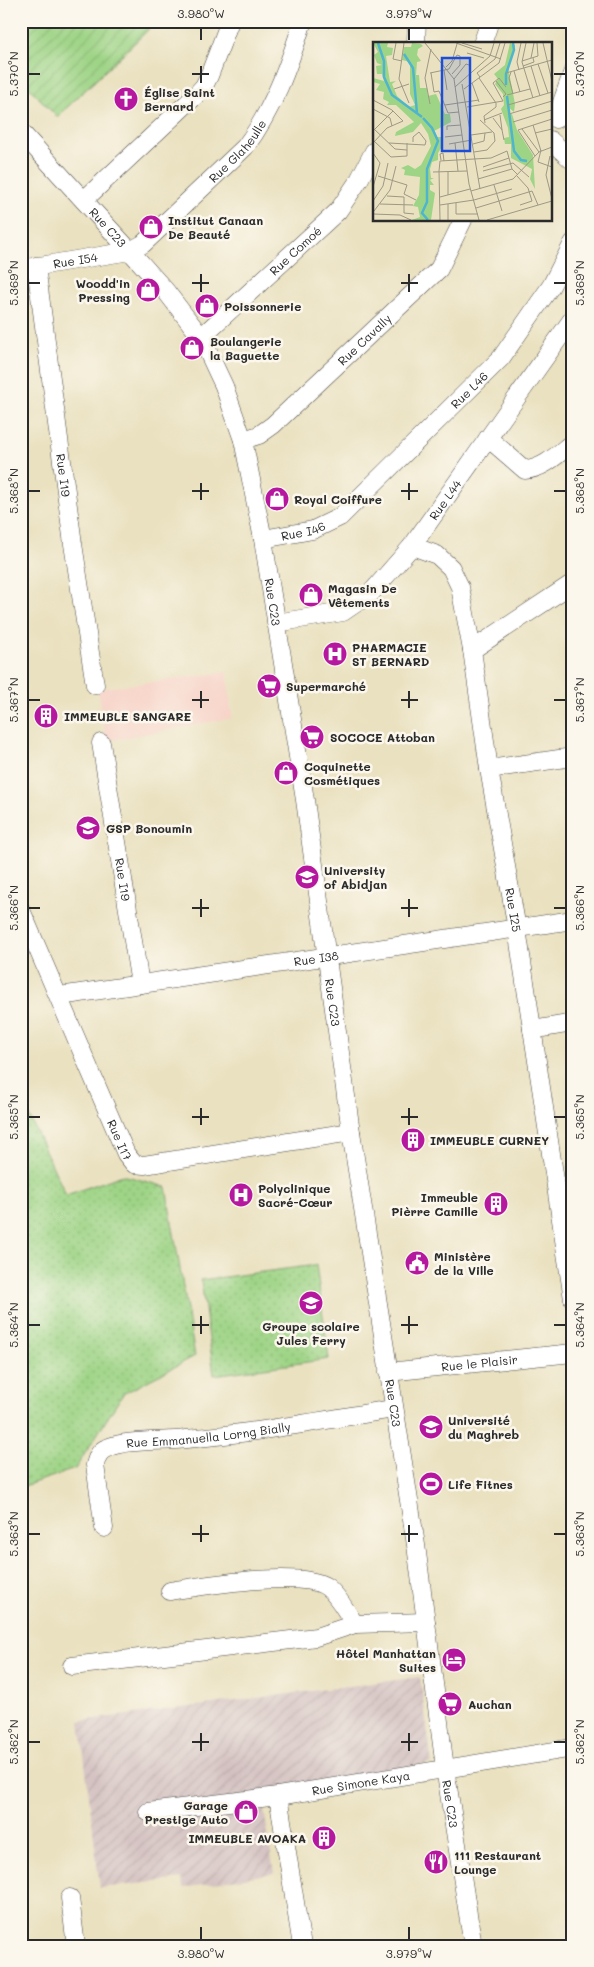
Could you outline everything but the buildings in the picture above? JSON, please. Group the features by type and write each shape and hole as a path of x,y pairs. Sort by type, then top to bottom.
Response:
{"street":[{"path":"84,200 204,86 230,21"},
{"name":"Rue Glaheulle","path":"130,251 143,244 245,147 264,119 282,81 303,21"},
{"path":"416,42 417,21"},
{"path":"483,42 490,21"},
{"path":"556,119 573,71"},
{"name":"Rue C23","path":"21,132 165,290 201,337 224,386 243,440 263,539 305,800 351,1132 416,1546 445,1768 473,1946"},
{"path":"554,143 573,161"},
{"name":"Rue Comoé","path":"201,337 338,211 359,180 373,153"},
{"name":"Rue Cavally","path":"243,440 259,435 273,425 439,270 463,221"},
{"name":"Rue L46","path":"340,517 501,358 551,286 573,243"},
{"name":"Rue I54","path":"29,267 130,251"},
{"name":"Rue I19","path":"29,267 95,685"},
{"name":"Rue L44","path":"276,623 343,612 371,593 412,546 573,318"},
{"path":"488,438 525,470 533,469 543,464 573,442"},
{"name":"Rue I46","path":"263,539 313,530 340,517"},
{"name":"Rue I25","path":"412,546 437,556 451,568 460,587 517,929 573,1299"},
{"path":"472,650 573,583"},
{"name":"Rue I19","path":"101,743 140,984"},
{"path":"489,769 573,757"},
{"name":"Rue I17","path":"21,910 60,996 126,1154 134,1164 144,1165 351,1132"},
{"name":"Rue I38","path":"60,996 573,920"},
{"path":"532,1030 573,1023"},
{"name":"Rue le Plaisir","path":"388,1372 573,1354"},
{"name":"Rue Emmanuella Lorng Bially","path":"104,1528 96,1465 98,1456 108,1447 120,1444 187,1439 393,1409"},
{"path":"170,1591 259,1580 312,1580 326,1587 335,1596 355,1624"},
{"path":"72,1666 316,1636 355,1624 426,1622"},
{"name":"Rue Simone Kaya","path":"148,1812 278,1796 573,1748"},
{"path":"278,1796 302,1946"},
{"path":"70,1898 76,1946"}],"shaded area":[{"path":"227,672 232,718 106,741 98,689"},
{"path":"420,1677 432,1763 261,1791 274,1873 183,1888 182,1879 100,1888 80,1721"}],"green space":[{"path":"21,21 150,21 148,30 57,117 21,79"},
{"path":"21,1099 66,1195 123,1175 166,1187 195,1356 123,1394 75,1469 21,1487"},
{"path":"316,1265 329,1359 214,1375 201,1280"}],"place":[{"name":"Église Saint Bernard","path":"126,99"},
{"name":"Institut Canaan De Beauté","path":"151,227"},
{"name":"Woodd'in Pressing","path":"148,290"},
{"name":"Poissonnerie","path":"207,306"},
{"name":"Boulangerie la Baguette","path":"192,348"},
{"name":"Royal Coiffure","path":"277,499"},
{"name":"Magasin De Vêtements","path":"311,595"},
{"name":"PHARMACIE ST BERNARD","path":"335,654"},
{"name":"Supermarché","path":"269,686"},
{"name":"IMMEUBLE SANGARE","path":"46,716"},
{"name":"SOCOCE Attoban","path":"312,737"},
{"name":"Coquinette Cosmétiques","path":"286,773"},
{"name":"GSP Bonoumin","path":"88,828"},
{"name":"University of Abidjan","path":"307,877"},
{"name":"IMMEUBLE CURNEY","path":"413,1140"},
{"name":"Polyclinique Sacré-Cœur","path":"241,1195"},
{"name":"Immeuble Pièrre Camille","path":"496,1204"},
{"name":"Ministère de la Ville","path":"417,1263"},
{"name":"Groupe scolaire Jules Ferry","path":"311,1303"},
{"name":"Université du Maghreb","path":"431,1427"},
{"name":"Life Fitnes","path":"431,1484"},
{"name":"Hôtel Manhattan Suites","path":"454,1660"},
{"name":"Auchan","path":"450,1704"},
{"name":"Garage Prestige Auto","path":"246,1812"},
{"name":"IMMEUBLE AVOAKA","path":"324,1838"},
{"name":"111 Restaurant Lounge","path":"436,1862"}]}
